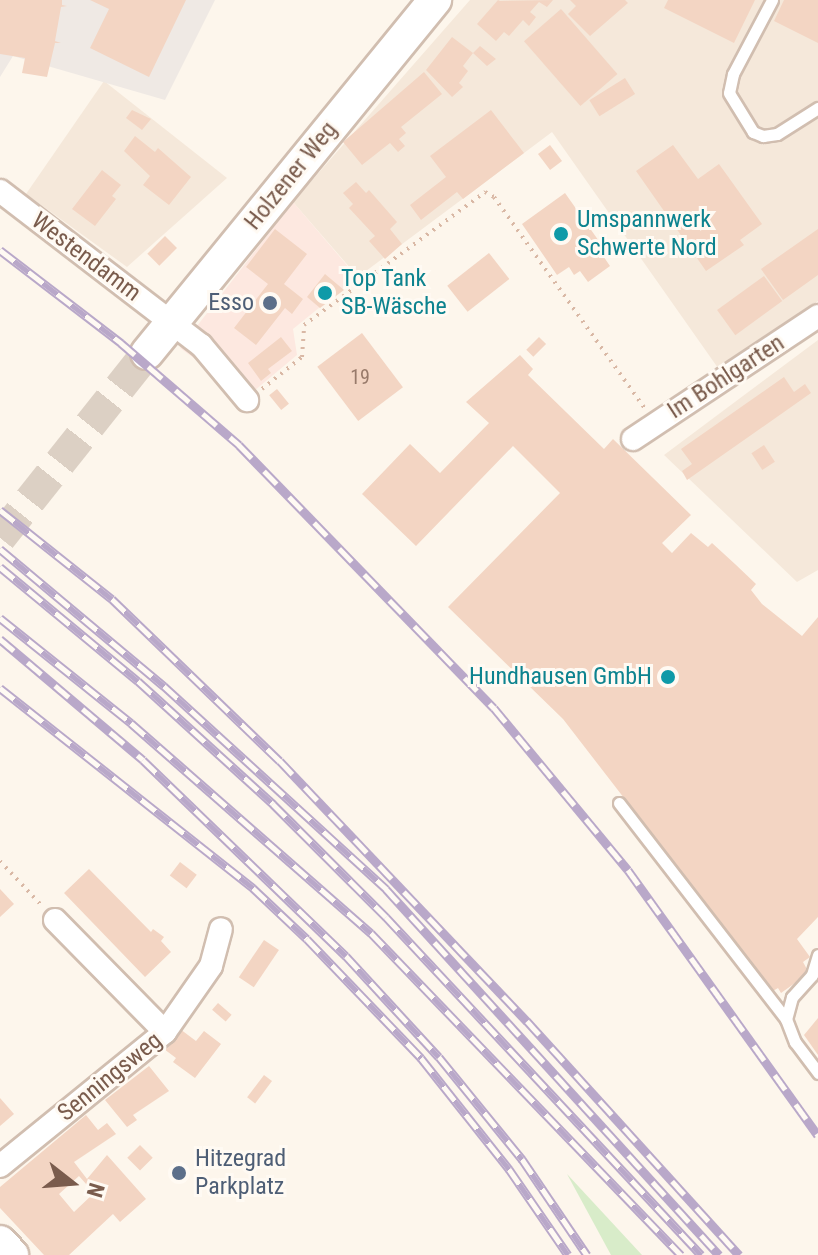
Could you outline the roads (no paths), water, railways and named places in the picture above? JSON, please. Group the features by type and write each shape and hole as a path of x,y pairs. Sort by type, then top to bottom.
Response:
{"main road":[{"name":"Holzener Weg","path":"147,353 435,0"},
{"path":"0,1242 12,1255"}],"street":[{"name":"Westendamm","path":"0,191 201,345 247,400"},
{"name":"Im Bohlgarten","path":"633,439 818,316"},
{"path":"55,920 165,1032"},
{"name":"Senningsweg","path":"0,1166 165,1032 211,966 221,929"}],"lane":[{"path":"772,0 733,74 729,93 753,132 763,136 777,134 818,108"},
{"path":"619,803 786,1019 795,1042 818,1073"},
{"path":"786,1019 792,997 812,975 818,955"}],"tunnel":[{"path":"0,538 147,353"}],"railway":[{"path":"0,250 121,343 239,445 494,708 628,870 818,1135"},
{"path":"0,510 112,599 280,761 527,1021 739,1255"},
{"path":"0,549 164,686 386,889 719,1255"},
{"path":"0,567 138,681 273,804 386,917 701,1255"},
{"path":"0,618 131,723 371,933 681,1255"},
{"path":"0,639 143,760 346,956 439,1057 522,1159 587,1255"},
{"path":"0,688 253,888 307,939 421,1058 509,1169 568,1255"}],"place":[{"name":"Umspannwerk Schwerte Nord","path":"561,234"},
{"name":"Top Tank SB-Wäsche","path":"325,293"},
{"name":"Esso","path":"270,303"},
{"name":"Hundhausen GmbH","path":"668,677"},
{"name":"Hitzegrad Parkplatz","path":"179,1173"}]}
